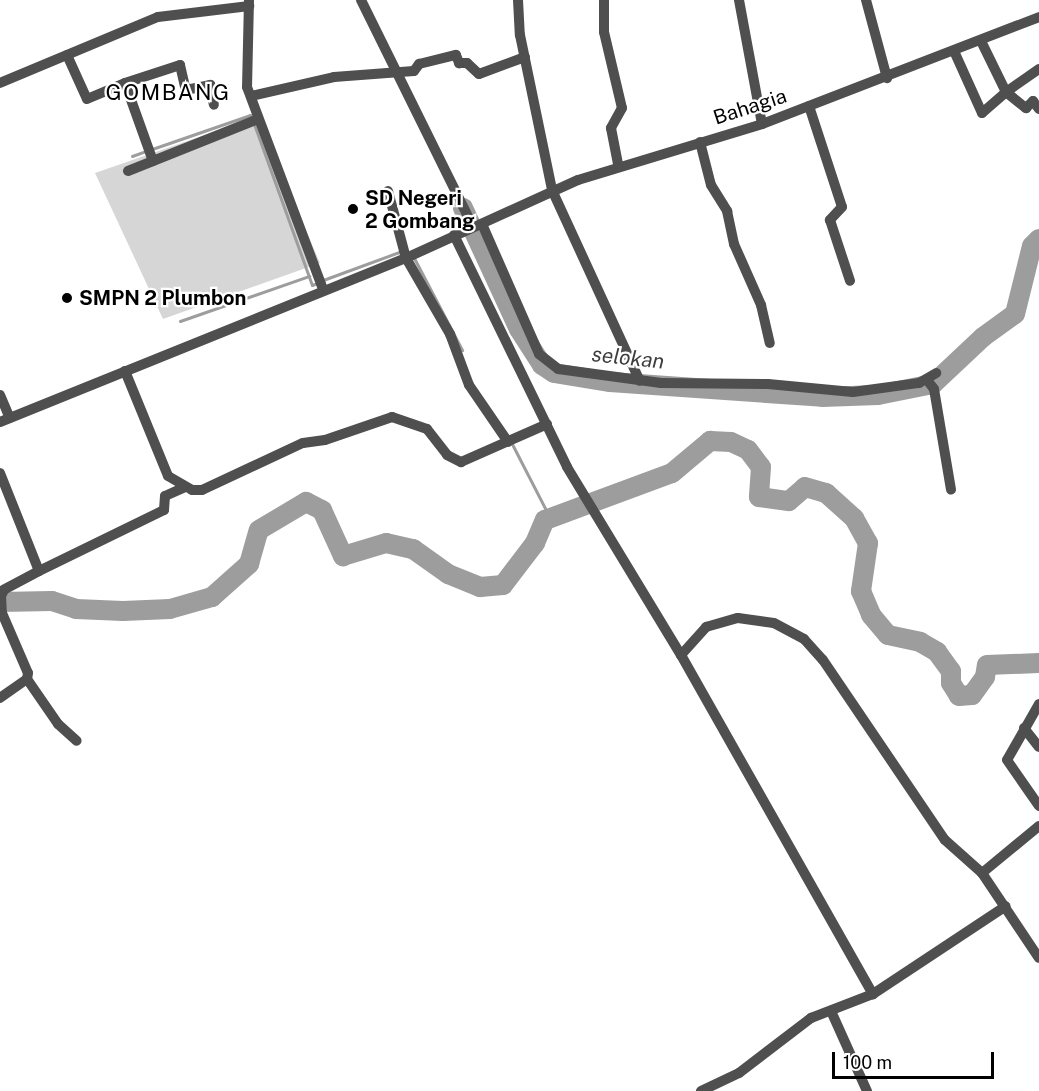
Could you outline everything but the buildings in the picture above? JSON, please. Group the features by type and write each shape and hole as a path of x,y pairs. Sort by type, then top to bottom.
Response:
{"street":[{"path":"361,0 473,227 545,361 575,373 705,386 768,384 853,392 891,389 931,381 951,490"},
{"path":"518,0 525,57 552,190 640,381"},
{"path":"604,0 604,32 622,108 611,128 618,165"},
{"path":"739,0 762,124"},
{"path":"866,0 887,78"},
{"path":"0,83 158,17 249,3 245,60 251,96 322,289"},
{"name":"Bahagia","path":"5,420 322,289 406,258 552,190 618,165 762,124 887,78 1039,17"},
{"path":"981,40 1006,92 1026,108 1033,101 1039,109"},
{"path":"954,51 982,113 1006,92 1039,69"},
{"path":"67,55 87,99 125,83 180,65 186,90 210,85 214,105"},
{"path":"251,96 334,77 414,71 419,64 436,58 456,55 459,63 467,63 479,74 525,57"},
{"path":"125,83 152,159"},
{"path":"809,106 842,207 830,220 850,281"},
{"path":"128,171 152,159 258,119"},
{"path":"700,142 711,185 727,211 734,244 761,305 770,343"},
{"path":"388,191 406,258 450,334 474,394 511,441"},
{"path":"454,235 588,504 681,655 873,994"},
{"path":"125,371 168,476 183,488"},
{"path":"0,395 5,420"},
{"path":"77,741 58,724 27,679 28,673 1,602 4,590 164,510 165,496 183,488 202,490 303,442 325,440 392,417 427,429 447,455 461,462 547,424"},
{"path":"0,472 39,571"},
{"path":"681,655 706,627 738,618 774,623 804,639 823,660 945,840 982,873 1039,958"},
{"path":"2,694 27,679"},
{"path":"1039,704 1007,760 1039,806"},
{"path":"1024,728 1039,747"},
{"path":"982,873 1039,826"},
{"path":"701,1091 739,1073 812,1018 873,994 1006,906"},
{"path":"831,1011 867,1091"}],"shaded area":[{"path":"257,117 320,263 163,319 95,173"}],"waterway":[{"path":"152,149 250,115 252,118"},
{"path":"254,124 312,285 317,283"},
{"path":"132,156 146,151"},
{"name":"selokan","path":"463,208 519,329 542,365 554,373 610,382 822,397 878,395 933,384 983,337 1015,314 1032,246 1039,239"},
{"path":"323,280 402,251"},
{"path":"414,258 462,350"},
{"path":"180,321 309,276"},
{"path":"0,602 52,601 76,609 123,611 170,609 212,597 249,564 259,530 306,502 322,510 343,556 386,543 413,549 448,574 480,587 503,585 535,543 545,520 672,473 710,441 731,442 748,450 761,467 759,497 789,501 805,487 826,493 854,518 868,543 861,591 871,615 888,635 920,642 937,652 951,671 951,683 959,696 972,695 985,677 987,665 1039,663"},
{"path":"511,442 550,518"}],"place":[{"name":"SD Negeri 2 Gombang","path":"353,209"},
{"name":"SMPN 2 Plumbon","path":"67,298"}],"district":[{"name":"GOMBANG","path":"168,93"}]}
